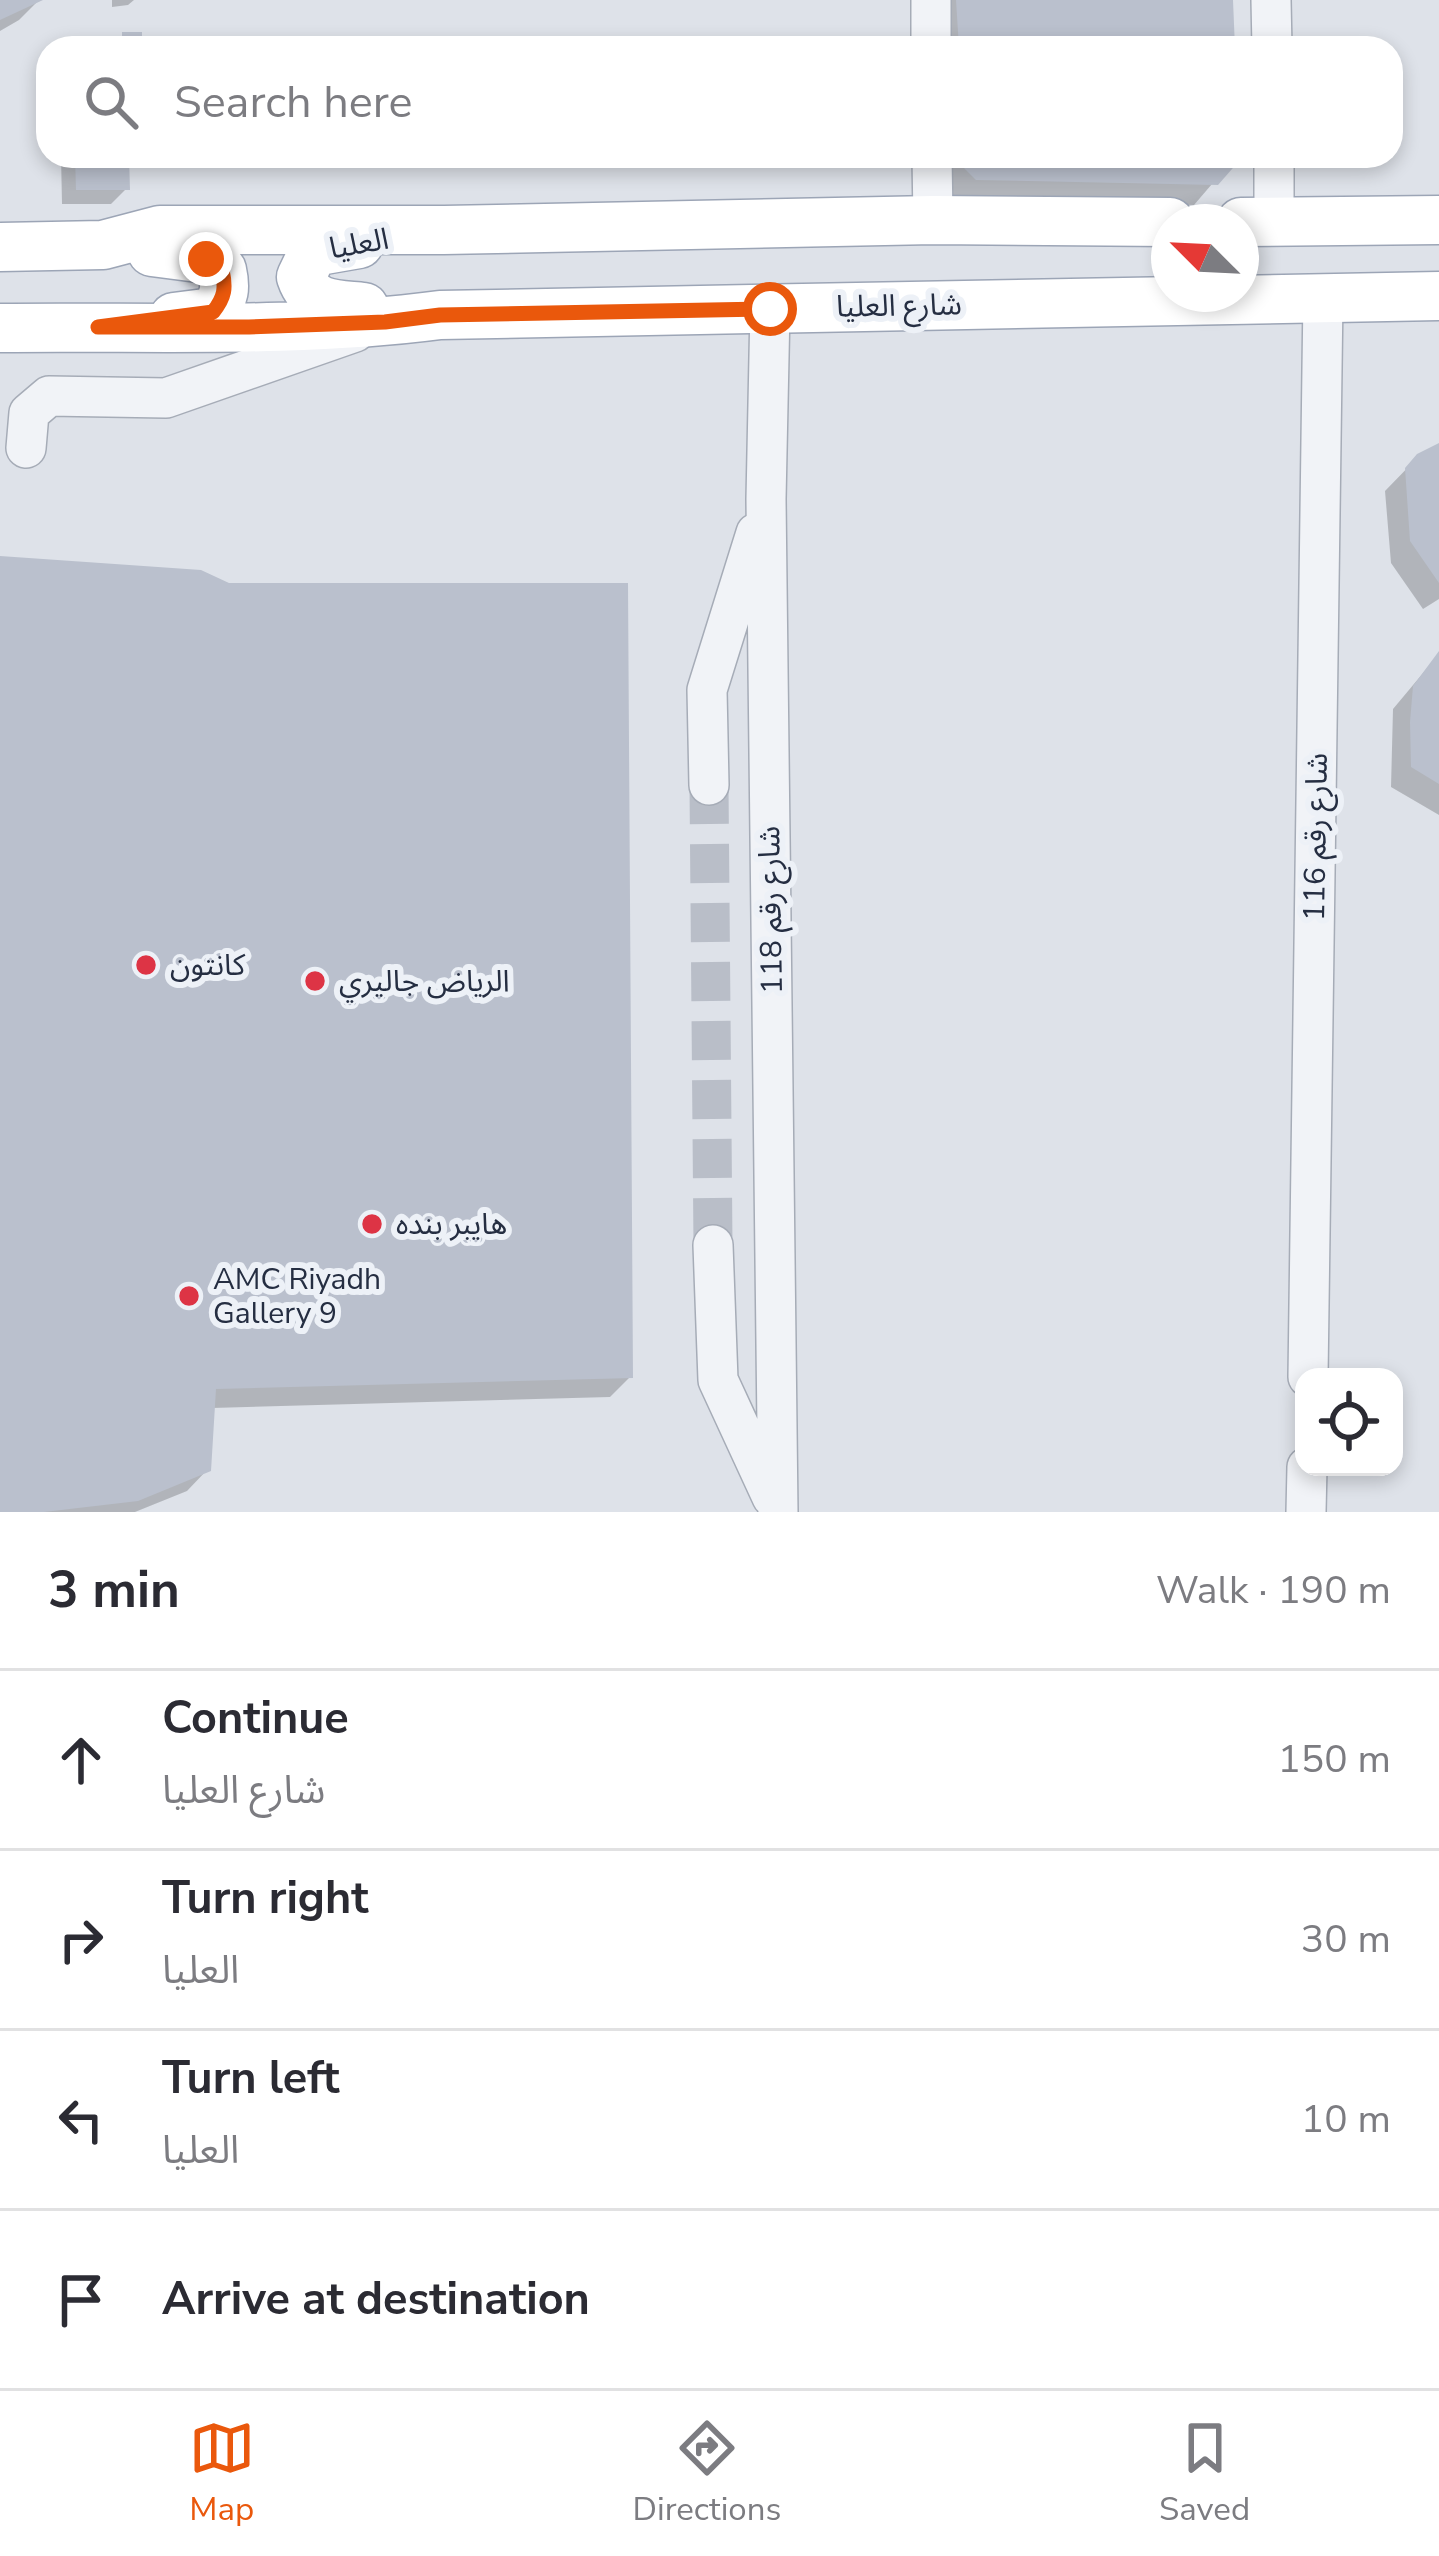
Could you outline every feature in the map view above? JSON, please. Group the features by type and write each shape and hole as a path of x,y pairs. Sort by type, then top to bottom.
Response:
{"main road":[{"path":"103,245 160,230 444,230 933,220 1151,222"},
{"path":"1259,223 1439,220"},
{"name":"العليا","path":"440,315 321,302 306,292 301,277 313,252 444,230"},
{"path":"0,247 103,245 206,259 222,270 223,301 213,312 98,327"},
{"name":"شارع العليا","path":"0,328 1439,296"}],"street":[{"path":"931,0 931,36"},
{"path":"1271,0 1272,36"},
{"path":"932,168 933,220"},
{"path":"1259,219 1271,168"},
{"name":"شارع رقم 116","path":"1308,1368 1323,297"},
{"name":"شارع رقم 118","path":"770,309 766,499 778,1511"},
{"path":"26,448 29,413 49,396 166,398 385,322"},
{"path":"709,785 707,690 766,499"},
{"path":"713,1245 718,1380 778,1511"},
{"path":"1306,1512 1307,1476"}],"building":[{"path":"0,0 43,0 0,20"},
{"path":"956,0 1233,0 1234,36 958,36"},
{"path":"75,168 129,168 130,190 76,190"},
{"path":"964,168 1233,168 1218,185 976,180"},
{"path":"1439,443 1439,583 1410,541 1405,468 1417,454"},
{"name":"الرياض جاليري","path":"0,556 201,570 229,583 628,583 633,1378 216,1389 211,1471 138,1501 0,1512"},
{"path":"1439,651 1439,784 1411,767 1410,722 1413,686"}],"tunnel":[{"path":"709,785 713,1245"}],"place":[{"name":"كانتون","path":"146,965"},
{"name":"الرياض جاليري","path":"315,981"},
{"name":"هايبر بنده","path":"372,1224"},
{"name":"AMC Riyadh Gallery 9","path":"189,1296"}],"route":[{"path":"206,259 222,270 225,287 223,301 213,312 98,327 249,327 440,315 770,309"}]}
